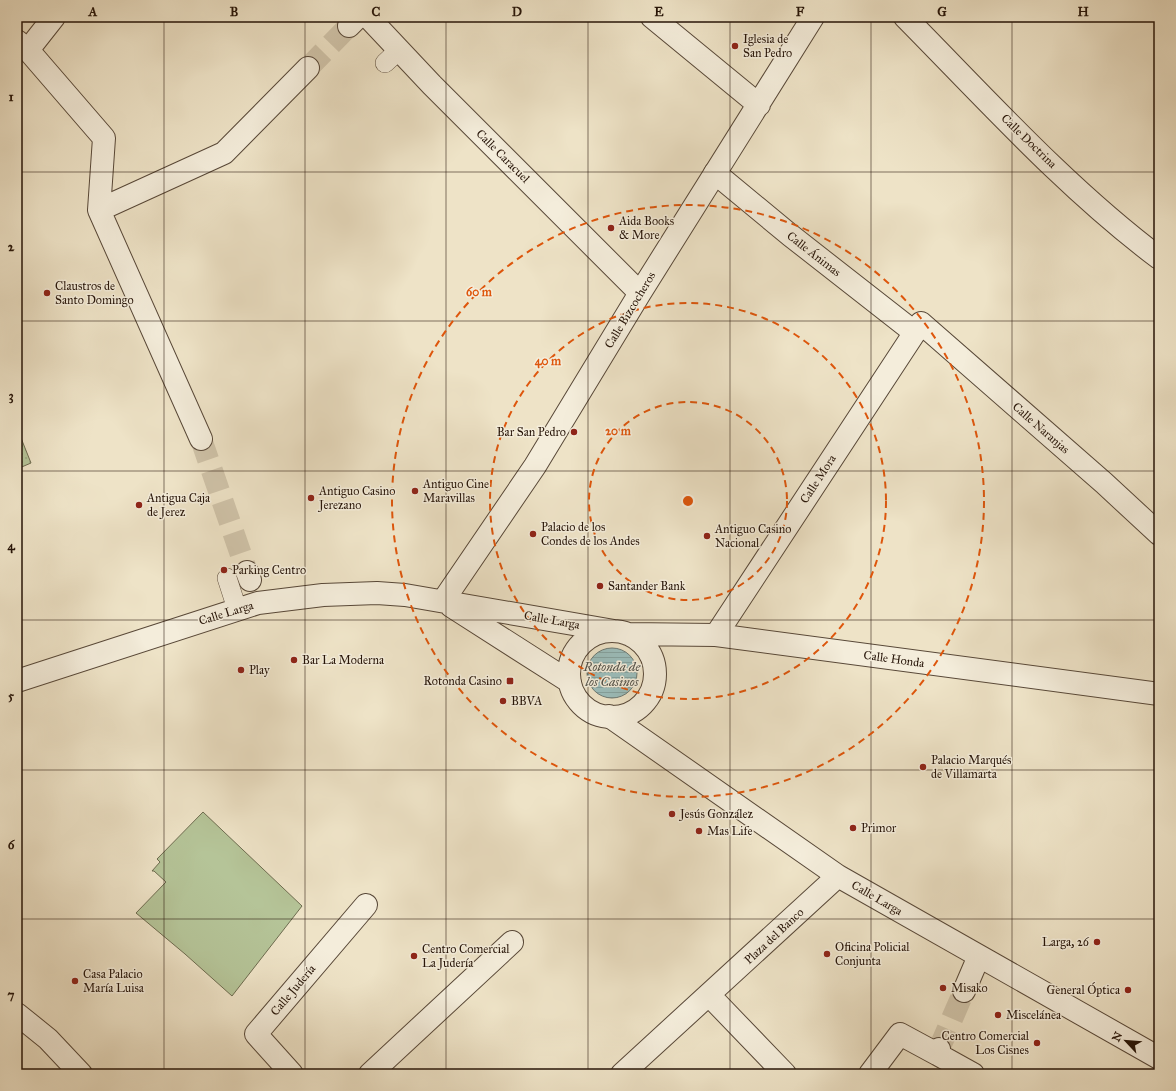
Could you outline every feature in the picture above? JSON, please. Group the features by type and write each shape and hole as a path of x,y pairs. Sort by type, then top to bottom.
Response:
{"street":[{"path":"54,17 22,45 104,138 100,210 201,439"},
{"path":"652,17 759,105"},
{"name":"Calle Bizcocheros","path":"443,601 536,466 640,293 813,17"},
{"name":"Calle Doctrina","path":"905,17 1013,127 1089,199 1134,239 1159,258"},
{"name":"Calle Caracuel","path":"358,20 392,56 640,293"},
{"path":"100,210 224,153 308,68"},
{"name":"Calle Ánimas","path":"715,173 790,235 917,328"},
{"name":"Calle Naranjas","path":"917,328 1104,483 1159,534"},
{"name":"Calle Mora","path":"716,635 917,328"},
{"name":"Calle Larga","path":"17,681 237,609 258,603 301,598 377,593 443,601 621,632"},
{"name":"Calle Larga","path":"443,601 570,682"},
{"path":"621,632 641,642 650,653 655,667 654,681 650,695 641,706 630,713 616,717 602,716 590,710 579,701 572,690 570,682 571,662 577,649 587,639 600,633 621,632"},
{"name":"Calle Honda","path":"621,632 716,635 1159,694"},
{"name":"Calle Larga","path":"609,716 838,876 1159,1058"},
{"name":"Plaza del Banco","path":"622,1074 838,876"},
{"name":"Calle Judería","path":"292,1074 256,1034 366,905"},
{"path":"370,1074 512,942"},
{"path":"964,991 979,956"},
{"path":"709,995 785,1074"},
{"path":"17,1014 48,1038 81,1074"},
{"path":"870,1074 900,1034 938,1052 973,1074"}],"lane":[{"path":"237,609 241,577"}],"green space":[{"path":"17,428 31,463 17,469"},
{"path":"203,812 302,906 232,996 136,913 166,882 154,871 152,871 160,862 157,859"}],"water":[{"name":"Rotonda de los Casinos","path":"607,648 617,648 630,655 637,668 637,678 630,691 617,698 607,698 598,694 591,687 587,678 587,668 591,659 598,652"}],"tunnel":[{"path":"308,68 349,26"},
{"path":"201,439 247,572"},
{"path":"939,1049 964,991"}],"place":[{"name":"Iglesia de San Pedro","path":"735,46"},
{"name":"Aida Books & More","path":"611,228"},
{"name":"Claustros de Santo Domingo","path":"47,293"},
{"name":"Bar San Pedro","path":"574,432"},
{"name":"Antiguo Cine Maravillas","path":"415,491"},
{"name":"Antiguo Casino Jerezano","path":"311,498"},
{"name":"Antigua Caja de Jerez","path":"139,505"},
{"name":"Palacio de los Condes de los Andes","path":"533,534"},
{"name":"Antiguo Casino Nacional","path":"707,536"},
{"name":"Parking Centro","path":"224,570"},
{"name":"Santander Bank","path":"600,586"},
{"name":"Bar La Moderna","path":"294,660"},
{"name":"Play","path":"241,670"},
{"name":"Rotonda Casino","path":"510,681"},
{"name":"BBVA","path":"503,701"},
{"name":"Palacio Marqués de Villamarta","path":"923,767"},
{"name":"Jesús González","path":"672,814"},
{"name":"Primor","path":"853,828"},
{"name":"Mas Life","path":"699,831"},
{"name":"Larga, 26","path":"1097,942"},
{"name":"Oficina Policial Conjunta","path":"827,954"},
{"name":"Centro Comercial La Judería","path":"414,956"},
{"name":"Casa Palacio María Luisa","path":"75,981"},
{"name":"Misako","path":"943,988"},
{"name":"General Óptica","path":"1128,990"},
{"name":"Miscelánea","path":"998,1015"},
{"name":"Centro Comercial Los Cisnes","path":"1037,1043"}]}
